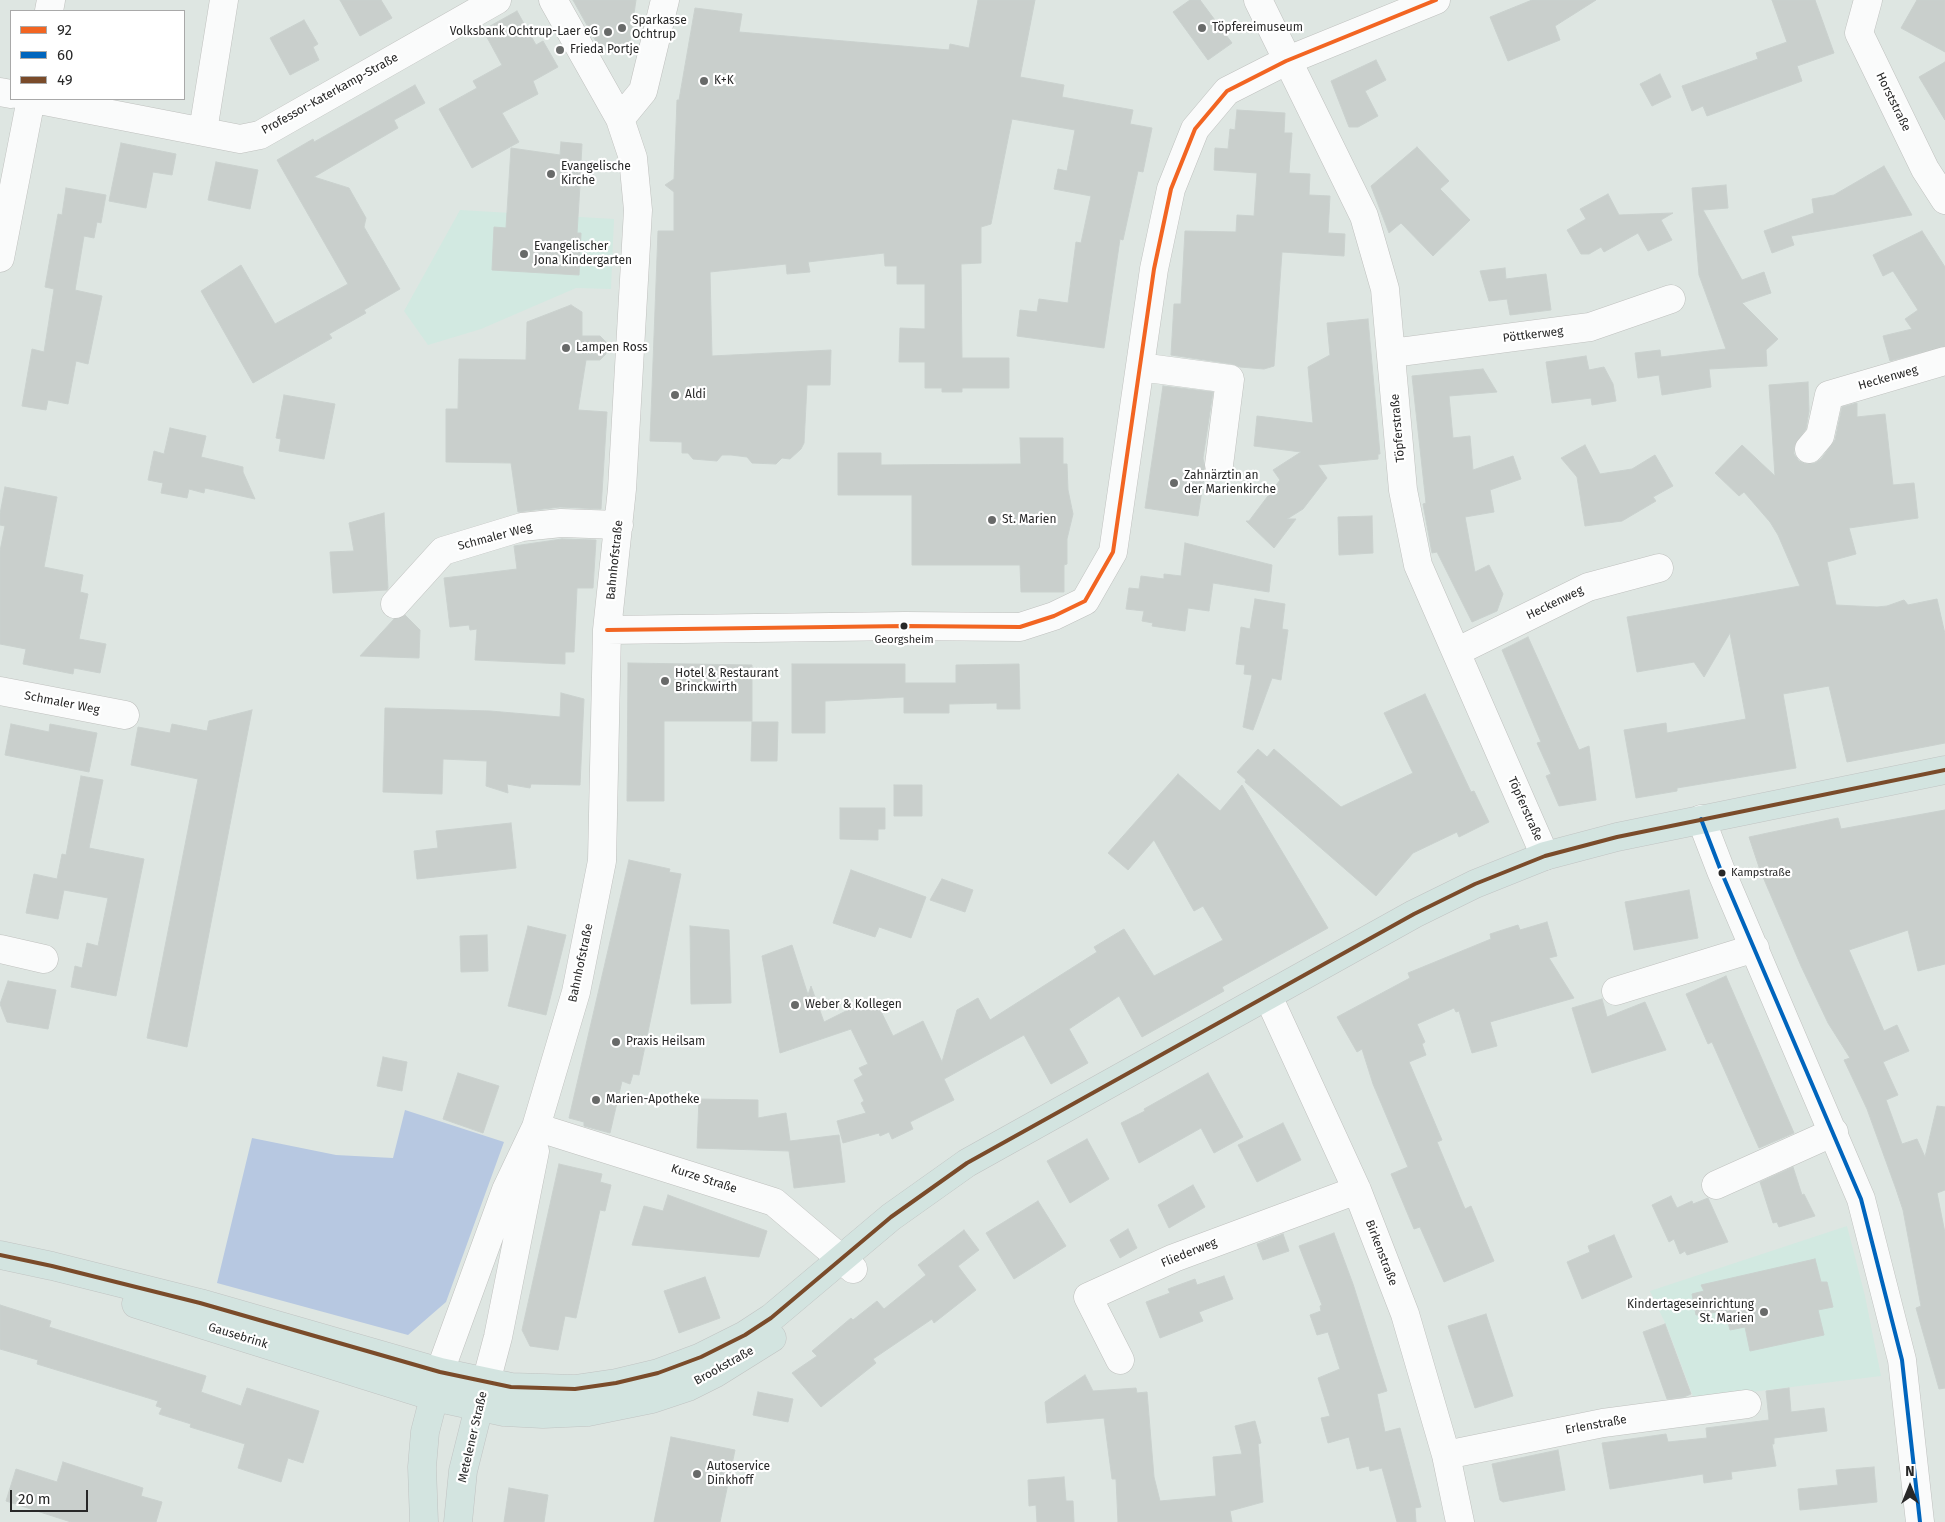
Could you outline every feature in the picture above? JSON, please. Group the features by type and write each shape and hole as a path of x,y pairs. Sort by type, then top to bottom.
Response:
{"main road":[{"name":"Brookstraße","path":"437,1384 482,1395 511,1387 575,1389 616,1383 658,1373 702,1357 746,1335 847,1264 891,1217 916,1201 968,1162 1414,914 1475,884 1545,856 1617,836 1945,770"},
{"name":"Gausebrink","path":"0,1256 52,1266 200,1303 437,1384"},
{"path":"424,1522 422,1467 425,1432 437,1384"},
{"name":"Metelener Straße","path":"458,1522 463,1471 482,1395"}],"street":[{"path":"203,131 224,0"},
{"name":"Professor-Katerkamp-Straße","path":"37,100 240,139 260,134 497,0"},
{"name":"Bahnhofstraße","path":"437,1384 506,1190 536,1127 576,992 602,861 607,630 619,525 638,210 633,158 620,119 552,0"},
{"path":"620,119 644,91 665,0"},
{"name":"Töpferstraße","path":"1258,0 1286,61 1364,216 1385,289 1403,490 1418,565 1545,856"},
{"path":"607,630 905,626 1020,627 1054,616 1085,601 1114,552 1154,269 1171,189 1195,129 1227,91 1286,61 1436,0"},
{"name":"Horststraße","path":"1868,0 1859,33 1925,170 1945,200"},
{"path":"0,258 32,100"},
{"name":"Pöttkerweg","path":"1392,353 1590,327 1671,299"},
{"name":"Heckenweg","path":"1810,449 1820,436 1828,395 1945,361"},
{"path":"1140,367 1230,379 1219,465"},
{"name":"Schmaler Weg","path":"395,604 443,551 522,527 561,524 619,525"},
{"name":"Heckenweg","path":"1456,652 1588,587 1659,568"},
{"name":"Schmaler Weg","path":"0,691 125,714"},
{"path":"1701,819 1861,1199 1902,1360 1920,1522"},
{"path":"1616,991 1755,948"},
{"path":"0,949 44,959"},
{"name":"Birkenstraße","path":"1268,996 1357,1190 1405,1314 1446,1455 1460,1522"},
{"name":"Bahnhofstraße","path":"482,1395 498,1337 535,1155 536,1127"},
{"name":"Kurze Straße","path":"536,1127 774,1202 847,1264"},
{"path":"1716,1184 1834,1132"},
{"name":"Fliederweg","path":"1120,1360 1088,1297 1174,1258 1357,1190"},
{"name":"Erlenstraße","path":"1446,1455 1603,1423 1748,1404"}],"shaded area":[{"name":"Evangelischer Jona Kindergarten","path":"460,210 614,219 611,289 576,288 481,329 428,345 404,311"},
{"path":"405,1110 504,1142 446,1302 408,1335 217,1283 252,1138 336,1155 393,1158"},
{"name":"Kindertageseinrichtung St. Marien","path":"1847,1226 1865,1296 1881,1376 1694,1399 1667,1327 1650,1291"}],"building":[{"path":"340,0 381,0 392,18 360,36"},
{"path":"573,0 636,0 630,41 624,51 613,53 598,45"},
{"path":"978,0 1035,0 1020,77 1064,85 1062,97 1133,110 1130,124 1152,128 1143,172 1138,171 1123,240 1120,239 1104,348 1017,336 1020,310 1037,312 1039,299 1068,303 1076,242 1081,243 1091,196 1054,189 1058,169 1067,171 1075,130 1012,119 991,224 981,227 981,263 961,264 962,358 1009,358 1009,388 962,388 962,392 942,392 942,388 925,388 925,362 899,362 900,328 925,329 925,284 897,284 897,266 885,266 884,253 808,262 810,272 787,274 786,264 710,272 712,356 831,350 830,385 807,385 804,443 801,449 790,459 782,458 776,464 752,463 747,457 731,455 722,455 717,461 693,459 688,453 682,453 682,442 650,441 658,231 674,231 674,192 665,185 674,179 677,100 679,100 695,8 742,14 739,32 949,50 950,44 969,48"},
{"name":"Töpfereimuseum","path":"1190,0 1200,0 1232,43 1208,60 1173,12"},
{"path":"1532,0 1596,0 1555,26 1560,40 1508,61 1490,17"},
{"path":"1772,0 1815,0 1834,53 1797,66 1802,81 1707,116 1703,106 1692,111 1682,86 1758,59 1756,53 1787,42"},
{"path":"1917,0 1945,0 1945,52 1901,28"},
{"path":"517,11 536,45 543,41 558,67 533,81 538,94 502,113 519,142 472,168 439,109 477,88 473,81 502,65 483,30"},
{"path":"304,20 318,44 313,47 319,60 290,75 270,38"},
{"path":"1376,60 1386,80 1365,91 1378,116 1358,127 1349,127 1331,81"},
{"path":"1945,62 1945,120 1919,77"},
{"path":"1660,74 1671,97 1652,106 1640,84"},
{"path":"415,85 425,103 394,120 398,128 314,177 349,188 366,218 364,227 400,289 364,310 366,313 329,334 332,338 253,383 201,291 241,265 275,324 348,284 277,160 313,139 314,142"},
{"path":"1237,110 1285,113 1284,133 1292,133 1289,173 1310,174 1309,195 1330,196 1328,233 1345,234 1344,256 1282,252 1274,366 1264,369 1240,367 1232,364 1171,355 1174,304 1181,304 1185,231 1236,232 1237,215 1254,216 1257,173 1214,170 1215,148 1228,149 1230,129 1235,130"},
{"path":"561,142 582,144 581,163 594,163 592,186 580,185 577,233 581,233 579,275 492,270 494,227 506,228 511,148 560,155"},
{"path":"121,143 176,154 172,175 153,172 146,208 109,201"},
{"path":"1417,147 1449,181 1440,189 1470,220 1433,256 1401,223 1389,233 1371,186"},
{"path":"216,162 258,170 250,209 208,200"},
{"path":"1884,166 1912,215 1791,236 1794,245 1772,253 1764,231 1814,213 1812,199 1834,195"},
{"path":"1726,185 1728,208 1703,210 1742,280 1764,272 1771,293 1742,303 1778,339 1766,350 1767,366 1709,369 1711,387 1662,395 1659,375 1638,378 1635,353 1660,350 1661,357 1726,349 1699,275 1692,188"},
{"path":"66,188 106,195 101,223 97,222 94,238 84,236 75,290 102,296 88,364 76,361 68,404 48,400 46,410 22,406 32,349 44,352 54,289 45,287 58,214 62,215"},
{"path":"1608,194 1619,215 1673,213 1661,220 1672,240 1648,251 1638,233 1604,252 1601,247 1589,254 1581,254 1567,230 1586,219 1580,209"},
{"path":"1922,231 1945,267 1945,346 1890,361 1883,336 1912,329 1905,319 1918,310 1893,271 1883,276 1873,255"},
{"path":"1505,268 1506,279 1546,274 1551,310 1510,315 1507,299 1489,301 1480,271"},
{"path":"571,305 582,312 582,336 600,336 606,342 606,354 600,360 586,360 578,410 607,412 601,509 560,507 518,512 511,463 446,462 446,409 458,409 459,359 526,360 527,322"},
{"path":"1368,319 1380,454 1378,454 1378,459 1318,465 1327,478 1303,509 1287,519 1296,519 1274,548 1246,521 1249,521 1280,480 1273,470 1301,452 1254,446 1257,416 1313,423 1308,367 1330,355 1327,323"},
{"path":"1586,356 1589,370 1604,367 1613,384 1616,401 1592,405 1591,398 1552,403 1546,362"},
{"path":"1483,369 1497,392 1449,396 1453,438 1470,436 1473,470 1513,456 1521,479 1490,490 1494,512 1465,517 1475,572 1489,565 1503,594 1497,611 1472,622 1437,552 1432,553 1423,504 1426,503 1412,376"},
{"path":"1808,382 1809,411 1806,429 1794,447 1794,454 1799,461 1807,464 1815,463 1821,459 1835,440 1842,407 1857,403 1857,417 1885,414 1893,485 1914,483 1918,518 1849,528 1856,554 1827,562 1836,605 1877,607 1887,606 1904,600 1908,605 1937,599 1945,634 1945,743 1847,762 1829,686 1783,694 1796,768 1677,788 1677,791 1636,798 1624,730 1666,723 1667,733 1746,719 1730,633 1704,677 1694,662 1637,672 1627,617 1800,586 1778,535 1770,522 1744,492 1739,496 1715,473 1742,445 1775,476 1769,385"},
{"path":"1163,386 1213,392 1203,458 1205,471 1198,516 1145,508"},
{"path":"284,395 335,404 324,459 279,451 281,439 276,438"},
{"path":"170,428 206,436 201,457 243,467 243,472 255,499 205,488 204,493 189,489 187,498 161,493 163,483 148,480 154,451 164,454"},
{"name":"St. Marien","path":"1020,438 1063,438 1063,464 1067,464 1068,490 1073,514 1067,539 1067,564 1064,565 1064,592 1021,592 1020,565 912,565 912,495 838,495 838,453 881,453 881,465 1021,464"},
{"path":"1585,445 1600,474 1632,469 1655,455 1673,486 1653,497 1656,501 1622,521 1585,526 1577,477 1561,458"},
{"path":"5,487 57,497 44,567 83,575 80,592 88,594 79,639 106,644 100,673 74,668 73,674 23,664 26,649 0,644 0,551 5,526 0,525 0,514"},
{"path":"384,513 387,590 333,593 330,552 354,551 349,523"},
{"path":"1372,516 1373,553 1339,555 1338,517"},
{"path":"562,539 596,540 593,588 577,588 574,652 565,652 565,664 475,660 477,629 470,630 469,625 450,627 444,578 517,569 514,546"},
{"path":"1185,543 1272,565 1269,592 1213,583 1209,611 1188,608 1185,631 1152,626 1153,623 1142,621 1144,611 1126,609 1129,588 1139,589 1141,576 1164,579 1164,574 1181,576"},
{"path":"1255,599 1285,604 1282,629 1288,630 1281,680 1272,678 1253,730 1243,727 1252,675 1244,674 1245,665 1236,664 1241,627 1250,629"},
{"path":"405,615 420,630 419,658 360,656 394,619"},
{"path":"1528,637 1579,750 1589,746 1596,800 1559,806 1546,776 1551,774 1537,743 1541,742 1502,650"},
{"path":"628,663 752,665 752,721 664,721 664,801 627,801"},
{"path":"792,664 905,664 905,683 956,683 956,665 1019,664 1020,709 997,709 997,703 949,704 949,713 904,713 904,697 825,701 825,733 792,733"},
{"path":"561,693 584,699 580,785 531,784 530,788 507,784 508,793 486,786 487,761 443,759 442,794 383,792 385,708 490,711 560,717"},
{"path":"1425,694 1471,792 1474,791 1489,822 1459,837 1457,832 1413,853 1376,896 1245,782 1246,780 1237,772 1258,749 1267,757 1274,749 1341,807 1413,773 1384,713"},
{"path":"252,710 187,1047 147,1038 198,779 131,765 138,727 170,733 172,724 207,731 209,721"},
{"path":"752,722 778,722 777,761 751,761"},
{"path":"11,724 49,732 50,724 97,733 89,772 5,755"},
{"path":"1178,774 1220,811 1242,785 1328,928 1222,987 1224,991 1142,1037 1119,996 1069,1029 1088,1063 1051,1084 1024,1035 944,1079 954,1100 910,1122 913,1129 892,1139 889,1132 880,1136 879,1133 843,1143 837,1121 866,1113 861,1103 864,1101 854,1080 863,1075 859,1068 868,1064 851,1029 780,1053 762,956 792,945 808,995 811,986 824,1022 874,997 893,1036 923,1021 942,1062 957,1010 978,998 990,1020 1097,952 1094,947 1124,929 1154,976 1223,940 1203,906 1194,911 1154,840 1128,870 1108,853"},
{"path":"81,776 103,780 89,848 144,859 116,996 71,987 75,966 82,968 87,943 98,946 108,898 64,890 58,919 26,913 34,874 57,879 62,854 66,855"},
{"path":"894,785 922,785 922,816 894,816"},
{"path":"840,808 885,808 885,829 878,829 878,840 840,839"},
{"path":"1945,810 1945,964 1918,971 1908,930 1849,950 1884,1031 1897,1025 1909,1051 1883,1062 1898,1095 1886,1100 1902,1144 1917,1139 1925,1157 1937,1106 1945,1107 1945,1190 1937,1193 1945,1233 1945,1388 1939,1389 1916,1308 1921,1306 1903,1210 1896,1189 1867,1109 1844,1060 1850,1058 1828,1023 1801,966 1760,870 1749,837 1838,818 1841,829"},
{"path":"511,823 516,868 417,879 414,851 438,848 436,831"},
{"path":"629,860 670,869 669,872 681,874 639,1075 633,1074 630,1084 622,1081 610,1133 584,1126 584,1122 569,1118"},
{"path":"851,870 926,897 911,938 879,927 875,937 833,923"},
{"path":"942,879 973,890 965,912 930,900"},
{"path":"1689,890 1698,938 1634,950 1625,902"},
{"path":"1547,922 1557,956 1549,958 1574,998 1490,1022 1497,1046 1472,1053 1459,1011 1456,1012 1454,1008 1417,1024 1425,1042 1422,1044 1426,1055 1409,1062 1442,1140 1437,1142 1465,1209 1471,1206 1494,1261 1444,1282 1420,1227 1414,1229 1391,1174 1408,1167 1373,1084 1362,1049 1357,1052 1337,1017 1410,978 1408,973 1491,939 1490,934 1518,925 1520,930"},
{"path":"528,926 566,935 546,1015 508,1006"},
{"path":"690,926 729,930 731,1003 691,1004"},
{"path":"487,935 488,971 461,972 460,936"},
{"path":"1726,976 1794,1133 1759,1148 1712,1042 1708,1044 1686,994"},
{"path":"8,981 56,990 48,1029 7,1022 0,1004"},
{"path":"1602,999 1607,1017 1645,1002 1666,1050 1592,1073 1572,1008"},
{"path":"383,1057 407,1062 402,1091 377,1086"},
{"path":"458,1073 499,1086 483,1133 443,1119"},
{"path":"1208,1073 1243,1137 1214,1153 1201,1128 1139,1163 1121,1123 1145,1111 1144,1109"},
{"path":"699,1099 758,1100 758,1118 786,1113 790,1141 839,1135 845,1182 794,1188 789,1151 697,1148"},
{"path":"1283,1123 1301,1160 1257,1182 1238,1145"},
{"path":"1087,1139 1109,1179 1070,1203 1047,1161"},
{"path":"559,1164 602,1174 600,1182 611,1185 605,1211 600,1210 576,1318 565,1316 558,1350 530,1346 522,1330"},
{"path":"1793,1167 1802,1195 1804,1194 1815,1216 1779,1227 1777,1222 1773,1223 1760,1182"},
{"path":"1193,1185 1205,1207 1169,1228 1158,1205"},
{"path":"668,1195 767,1231 759,1257 632,1245 644,1206 663,1211"},
{"path":"1671,1196 1677,1208 1692,1201 1693,1204 1708,1198 1728,1242 1687,1255 1685,1251 1680,1254 1674,1239 1669,1242 1652,1205"},
{"path":"1038,1201 1066,1246 1014,1279 986,1233"},
{"path":"1128,1229 1137,1248 1120,1258 1110,1240"},
{"path":"964,1230 979,1250 958,1266 976,1290 934,1323 932,1319 873,1359 876,1363 821,1407 792,1373 817,1356 812,1351 851,1318 853,1320 877,1301 884,1309 926,1275 918,1265"},
{"path":"1334,1233 1353,1284 1387,1391 1377,1394 1385,1432 1400,1428 1421,1507 1415,1508 1416,1522 1397,1522 1382,1468 1370,1471 1369,1466 1357,1469 1349,1437 1328,1443 1321,1418 1330,1416 1318,1378 1340,1369 1328,1332 1317,1335 1310,1315 1321,1311 1320,1306 1322,1305 1299,1246"},
{"path":"1283,1234 1289,1251 1263,1260 1257,1244"},
{"path":"1614,1235 1632,1277 1582,1299 1567,1262 1590,1252 1588,1246"},
{"path":"1815,1259 1821,1282 1827,1282 1833,1307 1818,1310 1824,1335 1750,1351 1745,1327 1730,1330 1725,1311 1696,1315 1692,1294 1704,1291 1701,1285"},
{"path":"1224,1276 1233,1299 1199,1312 1203,1321 1160,1338 1146,1302 1170,1293 1168,1289 1195,1279 1197,1285"},
{"path":"705,1277 720,1318 679,1333 664,1291"},
{"path":"0,1305 51,1321 49,1327 206,1376 201,1392 241,1406 247,1388 319,1411 303,1463 288,1458 281,1482 238,1468 245,1444 190,1427 191,1424 159,1414 162,1408 156,1406 158,1401 37,1364 38,1360 0,1349"},
{"path":"1486,1314 1513,1396 1475,1408 1448,1326"},
{"path":"1665,1324 1691,1394 1684,1397 1667,1399 1643,1332"},
{"path":"1085,1375 1093,1391 1136,1388 1137,1393 1147,1392 1154,1477 1160,1501 1216,1496 1213,1457 1242,1454 1235,1426 1255,1421 1261,1443 1258,1444 1263,1502 1230,1511 1232,1522 1118,1522 1116,1479 1112,1479 1104,1418 1047,1423 1045,1402"},
{"path":"1789,1388 1791,1412 1824,1408 1827,1431 1774,1438 1774,1444 1772,1444 1776,1466 1731,1472 1732,1479 1704,1483 1703,1474 1610,1489 1602,1443 1666,1434 1668,1442 1707,1438 1706,1428 1769,1420 1766,1391"},
{"path":"758,1392 793,1399 788,1422 753,1415"},
{"name":"Autoservice Dinkhoff","path":"671,1437 735,1450 720,1522 654,1522"},
{"path":"1558,1450 1565,1490 1503,1502 1500,1500 1492,1464"},
{"path":"63,1462 143,1488 141,1496 162,1502 156,1522 71,1522 6,1501 16,1469 57,1482"},
{"path":"1874,1467 1877,1502 1800,1510 1798,1489 1838,1485 1836,1470"},
{"path":"1064,1477 1066,1501 1073,1501 1074,1522 1037,1522 1036,1505 1029,1506 1028,1480"},
{"path":"509,1488 548,1495 544,1522 504,1522"}],"transit line":[{"name":"92","path":"607,630 905,626 1020,627 1054,616 1085,601 1113,552 1154,269 1171,189 1195,129 1227,91 1286,61 1436,0"},
{"name":"49","path":"0,1255 200,1303 440,1372 511,1387 575,1389 616,1383 658,1373 701,1357 745,1335 771,1318 891,1217 967,1163 1414,914 1475,884 1545,856 1617,837 1945,770"},
{"name":"60","path":"1701,819 1721,871 1861,1199 1902,1360 1920,1522"}],"place":[{"name":"Sparkasse Ochtrup","path":"622,28"},
{"name":"Töpfereimuseum","path":"1202,28"},
{"name":"Volksbank Ochtrup-Laer eG","path":"608,32"},
{"name":"Frieda Portje","path":"560,50"},
{"name":"K+K","path":"704,81"},
{"name":"Evangelische Kirche","path":"551,174"},
{"name":"Evangelischer Jona Kindergarten","path":"524,254"},
{"name":"Lampen Ross","path":"566,348"},
{"name":"Aldi","path":"675,395"},
{"name":"Zahnärztin an der Marienkirche","path":"1174,483"},
{"name":"St. Marien","path":"992,520"},
{"name":"Georgsheim","path":"904,626"},
{"name":"Hotel & Restaurant Brinckwirth","path":"665,681"},
{"name":"Kampstraße","path":"1722,873"},
{"name":"Weber & Kollegen","path":"795,1005"},
{"name":"Praxis Heilsam","path":"616,1042"},
{"name":"Marien-Apotheke","path":"596,1100"},
{"name":"Kindertageseinrichtung St. Marien","path":"1764,1312"},
{"name":"Autoservice Dinkhoff","path":"697,1474"}]}
